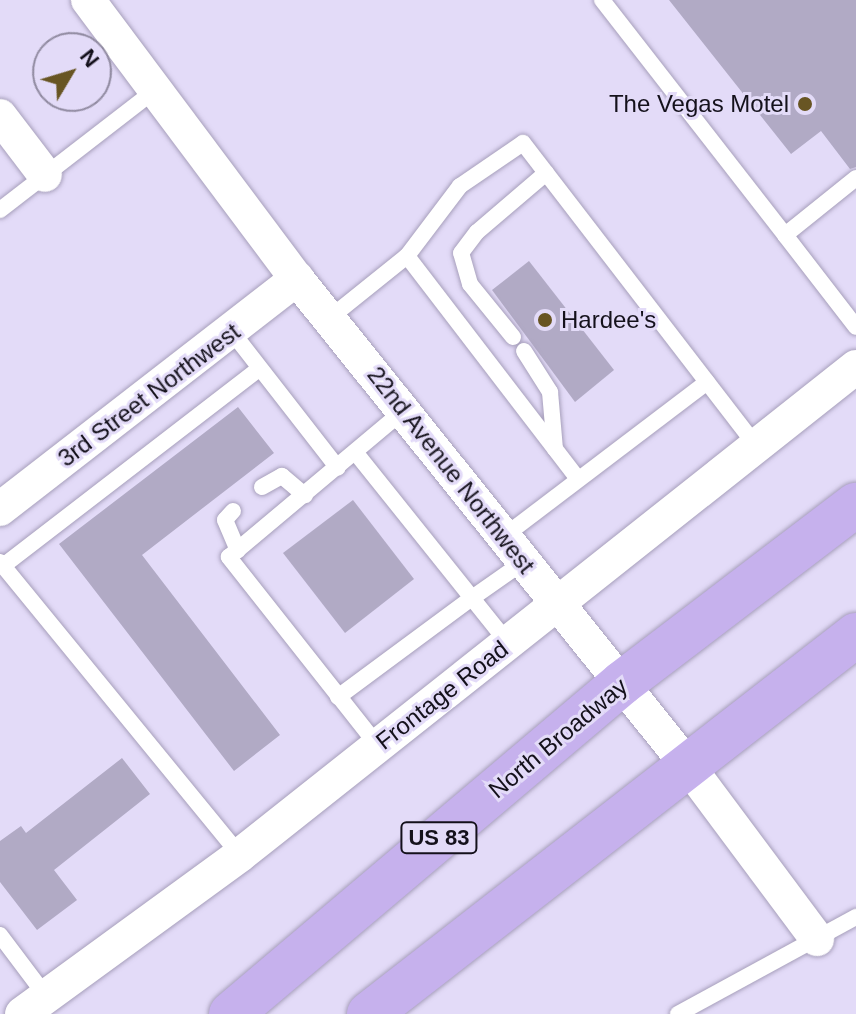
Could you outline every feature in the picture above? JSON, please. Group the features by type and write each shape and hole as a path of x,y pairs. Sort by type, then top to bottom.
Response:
{"main road":[{"name":"North Broadway","path":"231,1014 622,683 856,505"},
{"path":"369,1014 856,635"}],"street":[{"name":"22nd Avenue Northwest","path":"88,0 297,279 331,317 512,550 688,766 817,939"},
{"path":"0,116 45,175"},
{"name":"3rd Street Northwest","path":"0,509 297,279"},
{"name":"Frontage Road","path":"34,1005 240,855 856,367"}],"lane":[{"path":"602,0 856,327"},
{"path":"0,210 155,90"},
{"path":"331,317 407,256 460,186 523,143 757,447"},
{"path":"513,337 470,284 461,253 477,232 546,173"},
{"path":"785,235 856,178"},
{"path":"407,256 578,479"},
{"path":"232,332 338,468"},
{"path":"524,351 550,392 555,449"},
{"path":"240,855 2,564 259,369"},
{"path":"338,697 472,598 578,479 707,382"},
{"path":"378,746 229,557 404,410"},
{"path":"355,452 508,643"},
{"path":"262,487 282,476 305,495"},
{"path":"233,511 225,520 238,550"},
{"path":"678,1014 856,917"},
{"path":"0,935 34,1005"}],"building":[{"name":"The Vegas Motel","path":"669,0 856,0 856,167 850,169 821,131 791,154"},
{"path":"529,261 614,370 575,402 492,290"},
{"path":"238,407 274,453 142,555 280,735 234,771 59,544"},
{"path":"353,500 414,579 345,633 283,553"},
{"path":"122,758 150,794 54,870 77,900 37,930 0,882 0,841 21,826 26,833"}],"place":[{"name":"The Vegas Motel","path":"805,104"},
{"name":"Hardee's","path":"545,320"}]}
